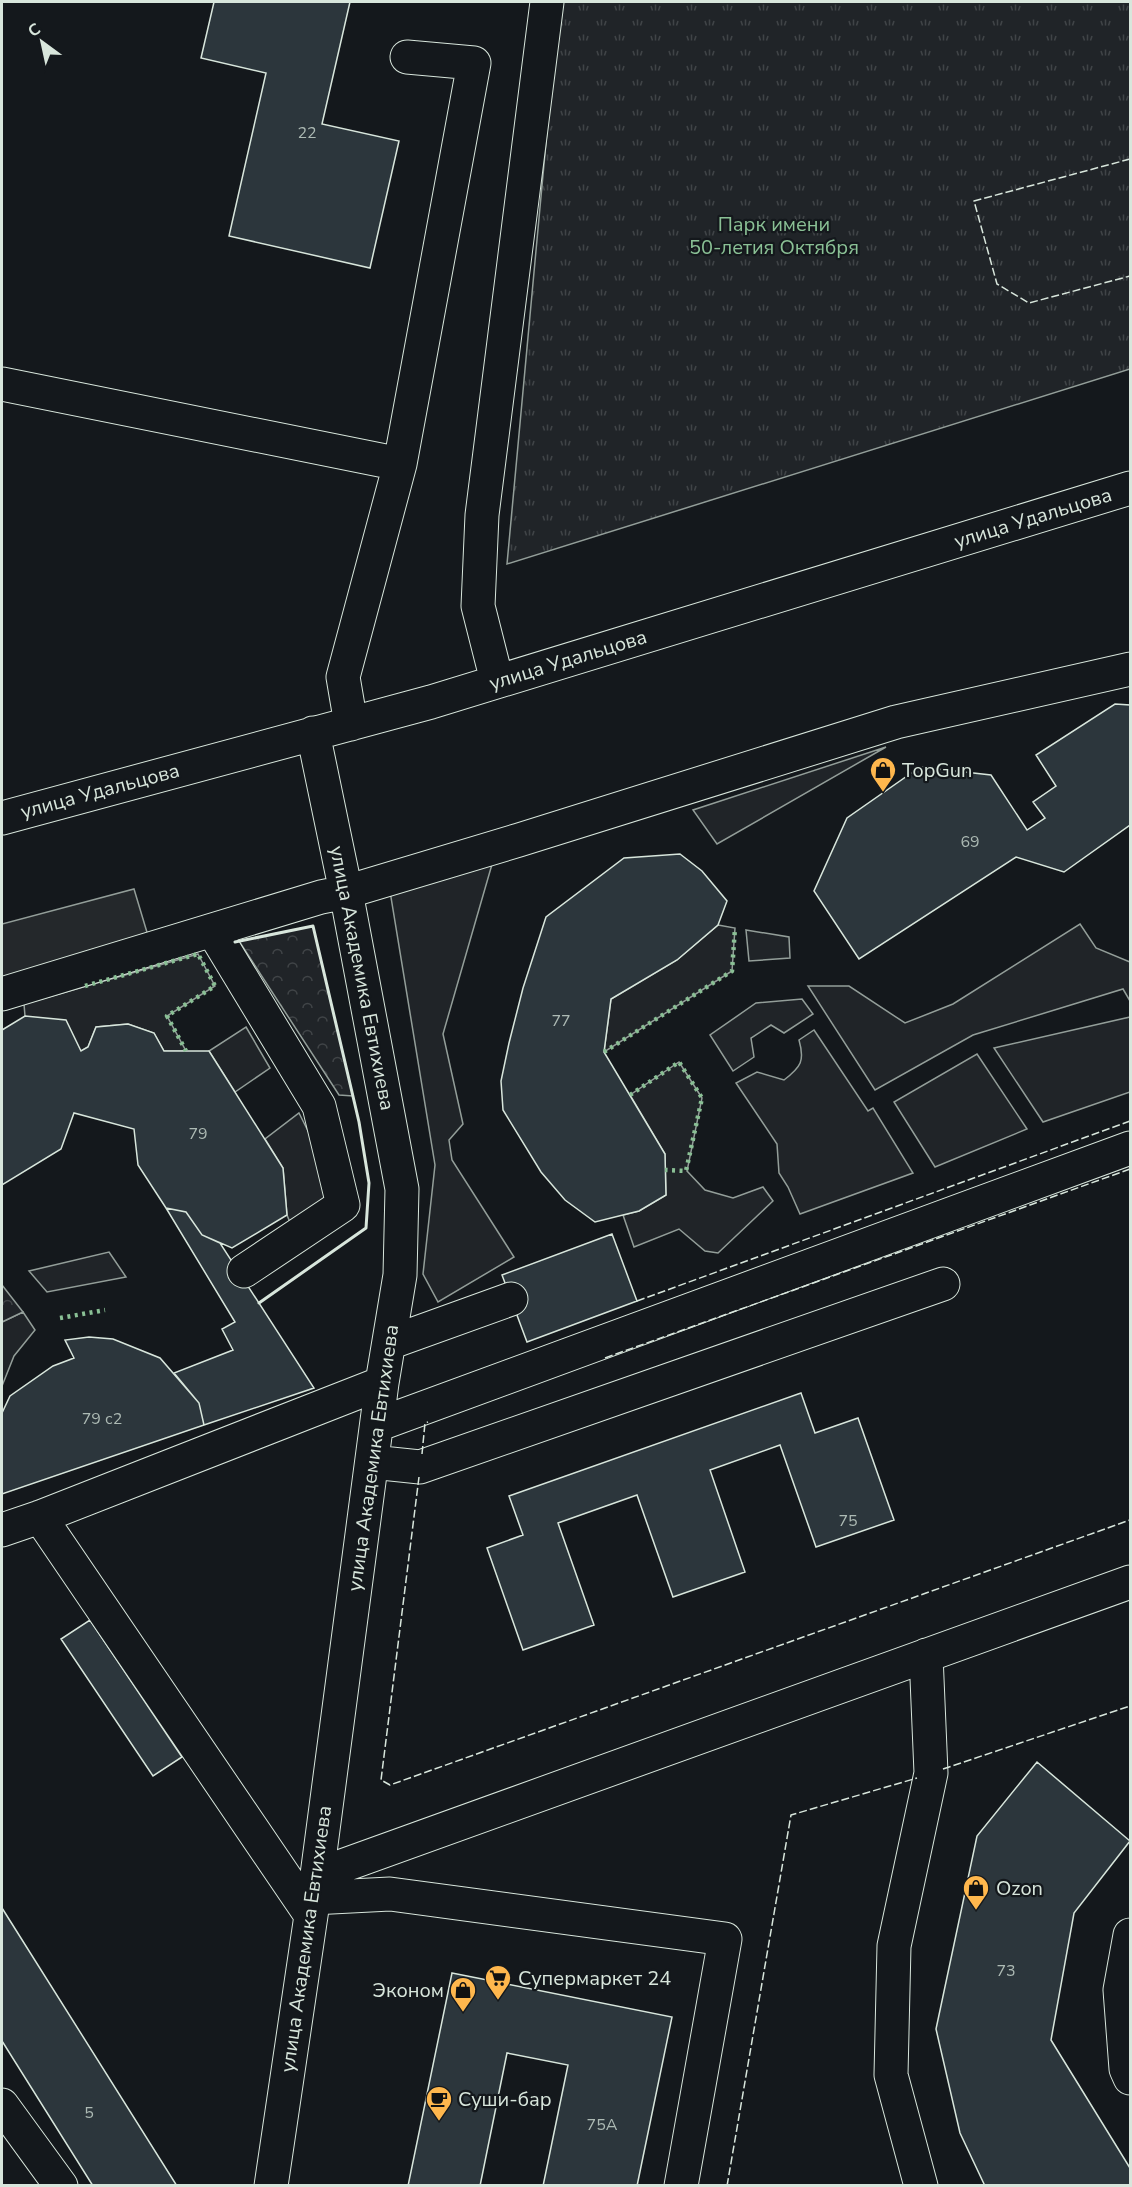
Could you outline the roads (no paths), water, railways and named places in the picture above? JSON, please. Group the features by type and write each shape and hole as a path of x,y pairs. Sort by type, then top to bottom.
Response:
{"street":[{"path":"497,681 478,606 482,515 547,2"},
{"path":"351,724 343,677 400,464 474,63 407,57"},
{"path":"2,384 400,464"},
{"name":"улица Удальцова","path":"2,818 351,724 1131,488"},
{"path":"2,994 321,897 346,892 519,840 896,722 1131,669"},
{"name":"улица Академика Евтихиева","path":"271,2186 382,1383 400,1275 402,1189 346,892 313,734"},
{"path":"213,931 319,1106 343,1204 244,1271"},
{"path":"377,1425 1131,1148"},
{"path":"372,1462 420,1467 943,1284"},
{"path":"389,1344 511,1299"},
{"path":"2,1530 382,1383"},
{"path":"40,1517 313,1895"},
{"path":"313,1895 926,1655 1131,1582"},
{"path":"921,2186 891,2075 894,1946 931,1773 926,1655"},
{"path":"313,1895 390,1894 725,1939 681,2186"},
{"path":"1131,1935 1120,1990 1126,2069 1131,2078"},
{"path":"2,2104 61,2186"}],"place":[{"name":"TopGun","path":"883,793"},
{"name":"Ozon","path":"976,1911"},
{"name":"Супермаркет 24","path":"498,2001"},
{"name":"Эконом","path":"463,2013"},
{"name":"Суши-бар","path":"439,2122"}],"park label":[{"name":"Парк имени 50-летия Октября","path":"774,236"}]}
